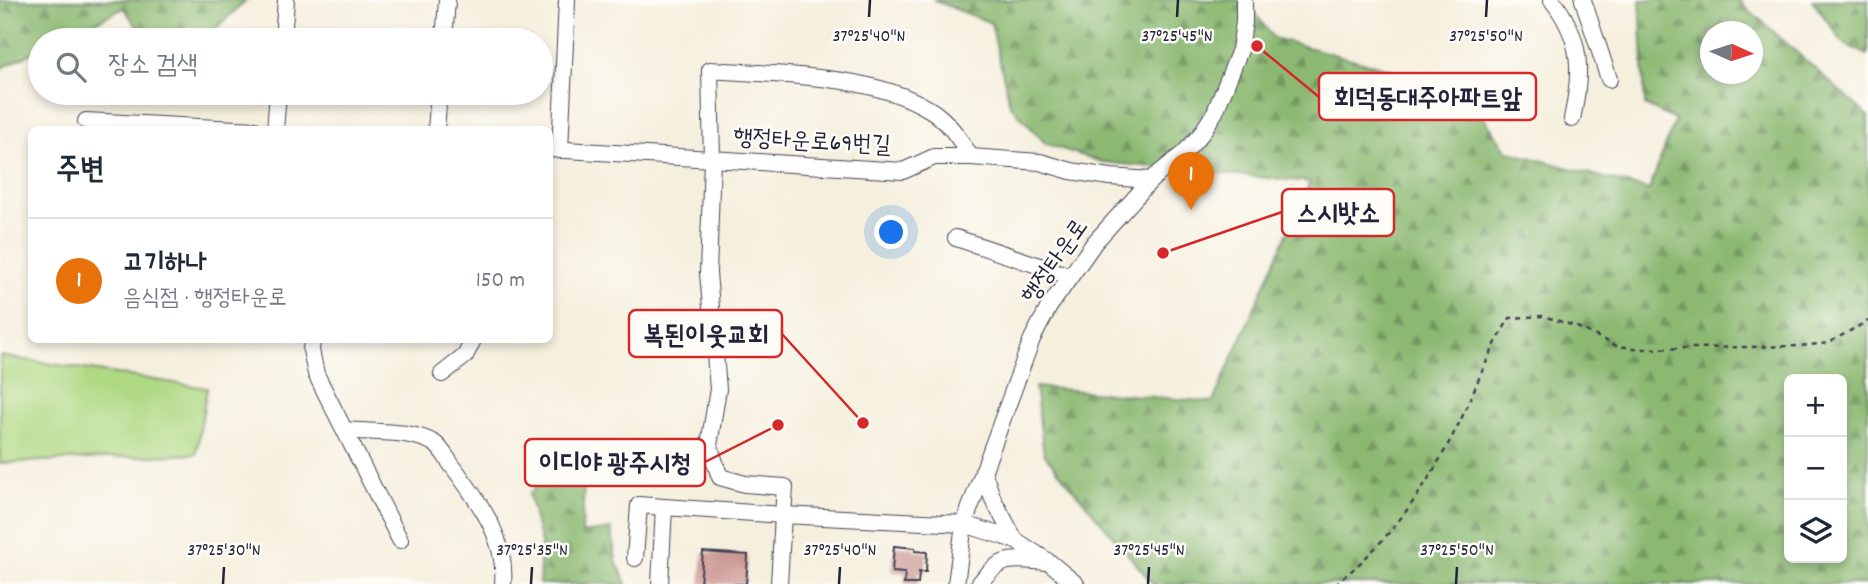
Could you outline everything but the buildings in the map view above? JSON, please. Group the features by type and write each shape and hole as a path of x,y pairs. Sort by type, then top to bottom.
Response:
{"street":[{"path":"284,28 286,0"},
{"path":"445,28 447,0"},
{"path":"555,150 567,0"},
{"name":"행정타운로","path":"956,584 964,524 1032,339 1049,307 1094,243 1151,180 1184,153 1201,134 1215,112 1240,50 1244,0"},
{"path":"1552,0 1566,18 1579,61 1579,83 1572,119"},
{"path":"1583,0 1609,79"},
{"path":"779,584 785,487 745,484 720,477 709,445 718,389 708,273 712,159 710,70 812,77 880,89 930,110 957,134 971,157"},
{"path":"275,126 277,105"},
{"path":"436,126 438,105"},
{"path":"86,121 180,126"},
{"name":"행정타운로69번길","path":"555,150 904,171 934,157 971,157 1040,162 1071,171 1151,180"},
{"path":"956,238 1070,276"},
{"path":"312,343 316,374 400,540"},
{"path":"442,374 465,356 472,343"},
{"path":"344,430 413,436 436,444 482,507 496,534 505,567 503,584"},
{"path":"983,471 993,499 1015,540"},
{"path":"635,558 639,505 964,524 1015,540 1076,584"},
{"path":"660,584 664,507"},
{"path":"979,584 991,567 1009,559 1049,562"}],"path":[{"path":"1335,584 1357,568 1391,531 1431,478 1497,339 1510,318 1543,316 1575,326 1616,346 1643,349 1828,343 1868,321"}],"green space":[{"path":"0,0 247,0 216,28 138,28 124,8 83,28 28,28 28,55 0,69"},
{"path":"933,0 1246,0 1273,38 1464,89 1507,151 1649,190 1675,120 1645,105 1640,0 1738,0 1762,21 1700,21 1700,84 1763,84 1763,22 1868,116 1868,584 1153,584 1044,454 1035,387 1213,402 1310,182 1102,162 1046,144 1010,105 991,23"},
{"path":"1812,0 1868,0 1868,55 1844,44"},
{"path":"0,356 207,388 196,454 0,463"},
{"path":"566,468 584,481 582,533 611,529 616,561 627,584 539,584 541,544 529,494 546,475"}],"place":[{"name":"회덕동대주아파트앞","path":"1257,46"},
{"name":"고기하나","path":"1191,210"},
{"name":"스시밧소","path":"1163,253"},
{"name":"복된이웃교회","path":"863,423"},
{"name":"이디야 광주시청","path":"778,425"}]}
